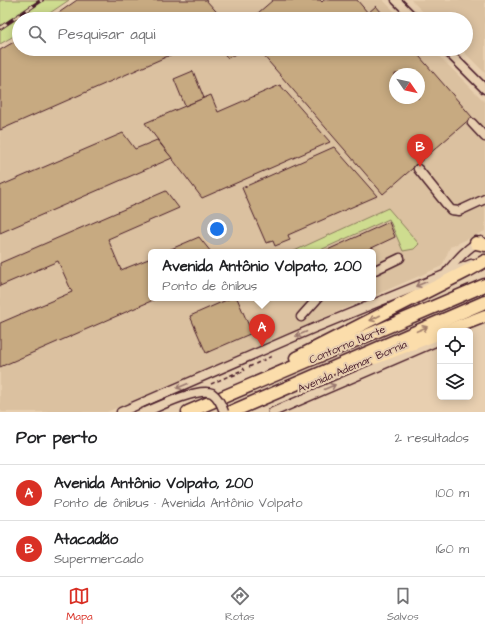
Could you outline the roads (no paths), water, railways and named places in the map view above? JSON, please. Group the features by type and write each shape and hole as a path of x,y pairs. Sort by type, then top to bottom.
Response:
{"highway":[{"path":"188,412 209,403 222,394 469,270 484,261"},
{"name":"Contorno Norte","path":"209,403 485,285"},
{"name":"Contorno Norte","path":"283,389 485,302"},
{"path":"454,328 485,316"},
{"path":"231,412 283,389 354,366 437,334"}],"street":[{"path":"396,0 408,12"},
{"path":"452,56 485,89"},
{"path":"472,122 485,137"},
{"path":"418,169 451,210 459,211 485,199"},
{"path":"446,274 459,258 482,243"},
{"path":"376,270 400,258"},
{"path":"121,412 312,329 468,264 484,261"},
{"path":"301,317 315,301"},
{"path":"469,328 485,321"},
{"name":"Avenida Ademar Bornia","path":"273,412 437,341"},
{"path":"146,412 176,399 198,392 211,393 216,396 224,412"}],"railway":[{"path":"24,12 42,0"},
{"path":"0,28 12,20"}],"place":[{"name":"Atacadão","path":"420,167"},
{"name":"Avenida Antônio Volpato, 200","path":"262,347"}]}
